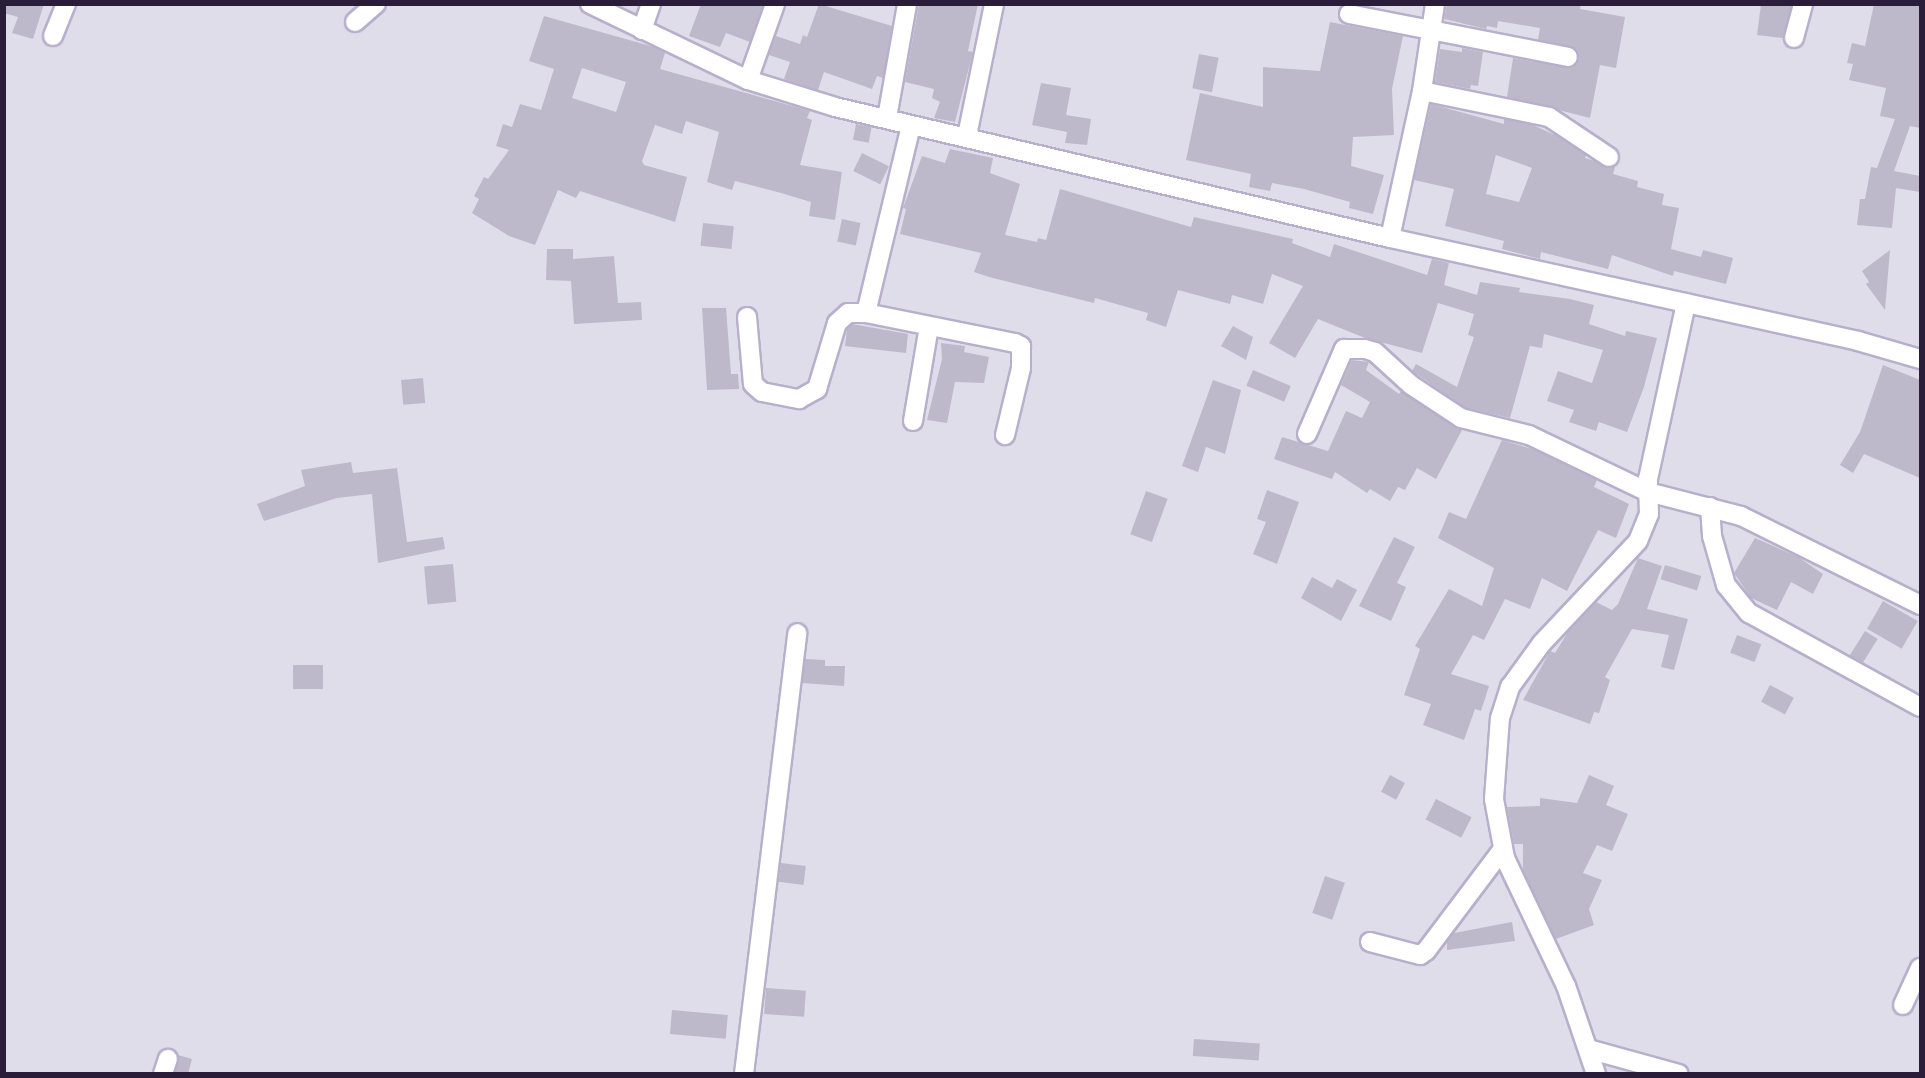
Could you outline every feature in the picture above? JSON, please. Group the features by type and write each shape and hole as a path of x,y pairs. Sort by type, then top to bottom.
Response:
{"street":[{"path":"53,36 66,4"},
{"path":"355,22 376,4"},
{"path":"590,4 748,80 835,107 967,136 1390,238 1686,303 1920,359"},
{"path":"642,30 651,4"},
{"path":"748,80 775,4"},
{"path":"887,118 907,4"},
{"path":"967,136 994,4"},
{"path":"1390,238 1422,91 1429,29 1435,4"},
{"path":"1794,38 1803,4"},
{"path":"1349,14 1568,57"},
{"path":"1422,91 1549,117 1609,157"},
{"path":"866,313 911,125"},
{"path":"1596,1074 1566,986 1524,905 1503,849 1494,799 1500,718 1510,687 1542,643 1638,541 1649,514 1648,479 1686,303"},
{"path":"747,317 753,384 762,392 799,399 817,389 823,378 839,318 848,313 866,313 1021,346 1021,368 1005,435"},
{"path":"913,421 929,326"},
{"path":"1307,434 1334,366 1344,349 1355,346 1374,352 1411,385 1461,418 1529,435 1648,492 1741,516 1821,553 1920,605"},
{"path":"1710,507 1712,536 1726,585 1749,613 1920,706"},
{"path":"744,1074 797,633"},
{"path":"1370,942 1420,955 1426,951 1503,849"},
{"path":"1903,1005 1920,968"},
{"path":"1588,1049 1679,1074"}],"building":[{"path":"4,4 44,4 33,39 12,33 18,17 4,13"},
{"path":"701,4 763,4 750,42 726,33 720,47 689,36"},
{"path":"819,4 892,26 883,78 877,76 872,89 824,72 818,90 784,79 790,62 769,55 776,36 800,44 803,35 807,37"},
{"path":"919,4 978,4 968,51 973,52 955,122 934,118 940,102 932,98 934,89 905,82"},
{"path":"1447,4 1581,4 1580,9 1625,17 1616,68 1600,65 1590,118 1507,97 1513,58 1571,68 1579,60 1575,48 1538,40 1540,28 1498,21 1497,28 1487,26 1486,29 1444,19"},
{"path":"1761,4 1791,6 1783,38 1757,35"},
{"path":"1874,4 1920,4 1920,128 1910,126 1894,171 1920,176 1920,192 1896,188 1892,228 1857,225 1860,199 1865,199 1871,167 1877,168 1895,119 1880,116 1886,88 1849,80 1853,64 1847,63 1852,43 1865,46"},
{"path":"544,16 654,47 665,53 660,69 810,111 807,118 812,120 800,165 842,172 835,220 809,216 811,202 781,193 735,181 732,190 707,182 719,132 686,121 682,134 655,125 642,161 644,165 687,177 675,222 580,191 576,198 558,190 535,245 509,236 472,213 479,199 474,196 484,177 488,179 509,150 496,146 503,124 512,127 520,104 541,110 554,69 529,61","holes":["582,68 626,82 616,112 572,98"]},
{"path":"1330,22 1403,36 1392,89 1394,135 1353,137 1351,166 1384,175 1373,214 1349,208 1350,202 1304,189 1272,183 1270,191 1249,187 1251,174 1186,160 1200,93 1263,107 1263,67 1320,71"},
{"path":"1462,48 1483,52 1478,86 1471,85 1470,89 1435,82 1440,49 1462,52"},
{"path":"1199,54 1219,58 1212,92 1192,88"},
{"path":"1041,83 1071,88 1066,115 1091,119 1087,145 1065,143 1067,132 1032,125"},
{"path":"1431,104 1504,124 1504,119 1533,125 1557,136 1586,155 1585,158 1615,167 1613,174 1638,181 1637,187 1664,194 1662,205 1679,208 1671,249 1701,257 1703,250 1733,258 1726,284 1674,271 1673,276 1612,255 1608,269 1541,252 1540,259 1502,249 1504,241 1445,226 1454,189 1414,180","holes":["1496,155 1532,168 1519,202 1486,194"]},
{"path":"856,124 872,127 869,143 853,140"},
{"path":"950,149 993,158 990,173 1020,184 1005,235 1037,242 1038,238 1046,240 1060,189 1191,227 1194,217 1293,239 1292,243 1330,257 1334,244 1427,275 1432,259 1449,263 1444,285 1477,295 1480,282 1520,288 1519,292 1570,299 1594,305 1589,324 1625,336 1626,331 1657,338 1644,387 1627,432 1599,422 1596,431 1569,422 1574,410 1547,401 1558,371 1592,383 1603,350 1544,334 1542,348 1530,346 1510,418 1466,408 1412,371 1416,364 1457,387 1474,337 1468,335 1474,314 1438,303 1422,353 1365,338 1318,319 1295,358 1269,343 1303,286 1272,274 1263,304 1232,295 1230,304 1178,290 1166,327 1146,320 1148,313 1095,298 1094,303 974,272 981,253 900,234 906,209 903,208 922,156 945,163"},
{"path":"862,153 889,166 880,184 853,171"},
{"path":"842,219 861,223 856,245 837,241"},
{"path":"703,223 734,226 731,249 701,246"},
{"path":"547,249 573,249 573,259 614,256 618,303 641,302 642,320 574,324 571,281 546,280"},
{"path":"1890,250 1885,310 1866,284 1869,282 1862,271"},
{"path":"702,308 726,308 731,374 738,374 739,389 707,390"},
{"path":"852,324 908,334 906,353 845,346 847,329"},
{"path":"1233,326 1253,337 1246,360 1221,346"},
{"path":"941,343 965,346 964,352 989,357 984,383 955,382 947,423 927,420 942,359"},
{"path":"1352,360 1369,362 1366,370 1399,394 1401,391 1462,430 1436,479 1417,468 1405,490 1398,487 1390,501 1370,489 1367,493 1335,472 1332,479 1274,459 1282,437 1328,451 1346,411 1362,418 1370,402 1341,385"},
{"path":"1883,365 1920,380 1920,478 1864,454 1853,473 1840,465 1860,432"},
{"path":"1253,370 1291,386 1284,402 1246,386"},
{"path":"423,378 425,403 403,405 401,380"},
{"path":"1213,380 1241,390 1225,454 1206,447 1198,472 1182,466"},
{"path":"1502,440 1532,449 1597,480 1594,487 1629,504 1616,538 1598,530 1567,591 1542,578 1530,609 1505,599 1484,640 1473,635 1451,674 1489,686 1481,711 1475,709 1464,740 1423,725 1431,704 1404,695 1420,649 1415,646 1449,589 1482,606 1494,568 1438,538 1449,512 1466,519"},
{"path":"351,462 353,473 397,468 407,542 443,537 445,549 378,563 372,494 337,498 264,521 257,504 305,486 301,470"},
{"path":"1267,490 1299,502 1277,564 1253,554 1266,522 1257,519"},
{"path":"1146,491 1168,499 1152,542 1130,534"},
{"path":"1394,537 1415,547 1397,583 1406,587 1391,621 1359,606"},
{"path":"1755,538 1798,557 1823,574 1813,594 1791,582 1777,610 1751,598 1734,573"},
{"path":"1638,558 1662,566 1647,609 1688,619 1674,670 1661,667 1669,635 1632,629 1605,677 1610,680 1599,713 1594,712 1590,724 1523,700 1550,651 1555,653 1568,632 1596,602 1612,610 1618,604"},
{"path":"453,564 456,602 427,604 424,567"},
{"path":"1665,565 1701,576 1697,590 1661,579"},
{"path":"1312,577 1332,588 1337,579 1357,590 1341,621 1301,598"},
{"path":"1883,601 1918,621 1902,649 1867,629"},
{"path":"1865,631 1878,639 1862,664 1850,656"},
{"path":"1737,635 1761,644 1754,662 1730,653"},
{"path":"805,659 825,660 825,666 845,666 844,686 802,683"},
{"path":"293,665 323,665 323,689 293,689"},
{"path":"1770,685 1794,698 1785,714 1761,702"},
{"path":"1390,775 1405,783 1396,800 1381,792"},
{"path":"1589,775 1614,786 1606,805 1628,814 1612,851 1597,845 1583,873 1602,880 1589,909 1594,925 1556,939 1523,871 1523,844 1514,844 1507,807 1540,806 1540,798 1577,803"},
{"path":"1436,799 1472,817 1461,838 1426,819"},
{"path":"781,863 806,866 803,885 779,882"},
{"path":"1325,876 1345,883 1332,920 1312,913"},
{"path":"1512,922 1515,941 1447,950 1447,942 1454,933"},
{"path":"766,988 806,991 804,1017 764,1014"},
{"path":"672,1010 728,1015 726,1039 670,1034"},
{"path":"1194,1039 1260,1044 1259,1061 1193,1056"},
{"path":"178,1055 192,1059 188,1074 175,1074"}]}
